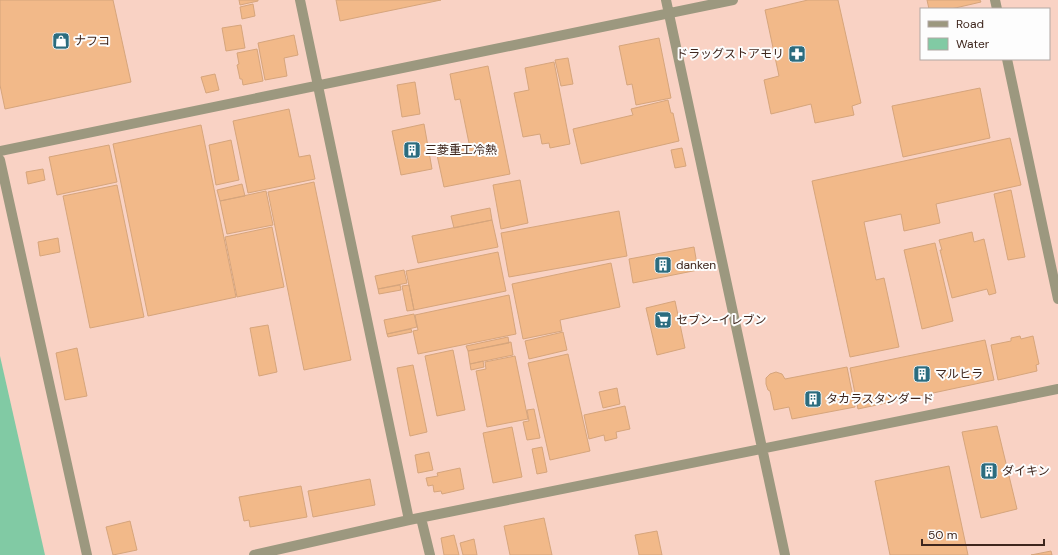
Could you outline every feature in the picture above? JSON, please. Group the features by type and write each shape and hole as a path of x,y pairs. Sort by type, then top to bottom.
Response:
{"street":[{"path":"300,0 409,520"},
{"path":"666,0 785,555"},
{"path":"0,151 733,0"},
{"path":"1007,60 1058,299"},
{"path":"0,160 87,555"},
{"path":"254,555 409,520 1058,390"},
{"path":"421,518 430,555"}],"water":[{"path":"0,356 45,555 0,555"}],"building":[{"name":"ナフコ","path":"0,0 113,0 131,82 5,109 0,85"},
{"path":"239,0 258,0 258,1 240,5"},
{"path":"336,0 441,0 340,21"},
{"path":"808,0 838,0 861,103 852,106 854,115 815,123 811,104 771,114 764,80 779,76 765,10"},
{"path":"927,0 980,0 981,2 955,8 929,8"},
{"path":"253,4 255,16 242,19 240,7"},
{"path":"241,25 245,48 226,51 222,28"},
{"path":"294,35 298,55 284,58 287,76 265,80 258,43"},
{"path":"659,38 671,98 636,105 632,84 627,85 619,46"},
{"path":"257,49 263,81 243,85 237,65 239,64 237,53"},
{"path":"568,58 573,84 561,86 555,60"},
{"path":"554,62 570,144 550,148 549,143 542,144 540,134 523,137 514,93 529,90 525,68"},
{"path":"488,66 510,174 444,187 437,155 470,148 460,99 455,100 450,74"},
{"path":"215,74 219,90 206,93 201,77"},
{"path":"415,82 420,114 402,117 397,85"},
{"path":"980,88 990,138 903,157 892,106"},
{"path":"668,100 671,113 673,113 679,141 581,164 573,129 633,115 631,109"},
{"path":"289,109 299,157 310,155 315,179 248,193 233,121"},
{"name":"三菱重工冷熱","path":"424,124 432,169 401,175 392,131"},
{"path":"201,125 236,297 148,316 113,144"},
{"path":"1010,138 1021,185 936,204 940,223 904,231 901,214 864,222 876,280 884,278 899,347 850,357 812,181"},
{"path":"231,140 239,180 216,185 209,145"},
{"path":"109,145 117,182 57,195 49,157"},
{"path":"682,148 686,166 675,168 671,150"},
{"path":"43,169 45,180 28,184 26,172"},
{"path":"520,180 528,223 501,229 493,185"},
{"path":"314,182 351,360 304,370 268,192"},
{"path":"242,184 245,196 220,201 217,190"},
{"path":"117,185 144,317 90,328 63,196"},
{"path":"1011,190 1025,257 1008,260 994,194"},
{"path":"266,191 273,225 227,234 220,201"},
{"path":"490,208 492,220 454,228 451,216"},
{"path":"619,211 627,256 509,277 501,233"},
{"path":"492,220 498,247 418,263 412,236"},
{"path":"272,227 284,287 237,297 225,237"},
{"path":"972,232 974,242 984,239 996,293 989,295 987,289 952,298 940,250 942,250 939,240"},
{"path":"58,238 60,252 40,256 38,242"},
{"path":"935,243 953,321 922,329 904,250"},
{"name":"danken","path":"694,247 698,270 633,283 629,259"},
{"path":"498,252 506,291 414,310 406,271"},
{"path":"611,263 620,307 560,320 562,331 523,339 512,284"},
{"path":"404,270 407,283 378,289 375,276"},
{"path":"400,285 401,290 379,294 378,289"},
{"path":"409,285 414,310 407,311 402,286"},
{"path":"509,295 516,334 418,354 413,331 418,330 415,315"},
{"path":"675,301 685,348 657,355 646,308"},
{"path":"414,314 417,327 387,334 384,320"},
{"path":"268,325 277,372 259,376 250,328"},
{"path":"411,329 412,332 388,337 387,334"},
{"path":"563,332 567,350 529,359 525,341"},
{"path":"1020,336 1021,339 1033,336 1039,364 1036,365 1037,371 998,380 991,345 1011,341 1011,338"},
{"path":"508,337 509,343 468,351 466,346"},
{"name":"マルヒラ","path":"985,340 994,380 858,409 850,368"},
{"path":"511,342 513,355 470,364 468,351"},
{"path":"77,348 87,396 65,400 56,353"},
{"path":"453,350 465,410 437,416 425,356"},
{"path":"568,354 590,451 550,460 528,363"},
{"path":"515,356 528,419 487,427 476,371 486,369 485,362"},
{"path":"483,361 484,367 471,370 470,364"},
{"path":"413,365 427,432 410,436 397,368"},
{"name":"タカラスタンダード","path":"847,367 855,407 792,419 789,407 774,410 770,391 768,390 766,384 766,378 770,374 776,372 782,374 785,379"},
{"path":"617,388 620,404 603,408 599,392"},
{"path":"625,406 630,429 616,432 617,438 605,441 604,435 589,439 584,415"},
{"path":"534,409 540,438 527,440 523,422 529,421 527,410"},
{"name":"ダイキン","path":"997,426 1017,509 981,518 962,432"},
{"path":"512,427 522,477 493,483 483,433"},
{"path":"542,447 547,472 537,474 532,449"},
{"path":"429,452 433,470 418,473 415,455"},
{"path":"949,466 968,555 890,555 875,481"},
{"path":"460,468 464,489 442,494 441,491 434,492 433,485 428,486 426,478 438,476 437,473"},
{"path":"370,479 375,505 313,517 308,491"},
{"path":"301,486 307,517 250,527 249,520 244,521 239,497"},
{"path":"544,518 552,555 510,555 504,526"},
{"path":"130,521 137,550 113,555 106,527"},
{"path":"657,531 662,555 639,555 635,535"},
{"path":"454,535 459,555 444,555 441,538"},
{"path":"474,539 477,555 463,555 460,543"},
{"path":"1051,551 1052,555 1031,555"}],"place":[{"name":"ナフコ","path":"61,41"},
{"name":"ドラッグストアモリ","path":"797,54"},
{"name":"三菱重工冷熱","path":"412,150"},
{"name":"danken","path":"663,265"},
{"name":"セブン-イレブン","path":"663,320"},
{"name":"マルヒラ","path":"922,374"},
{"name":"タカラスタンダード","path":"813,399"},
{"name":"ダイキン","path":"989,471"}]}
